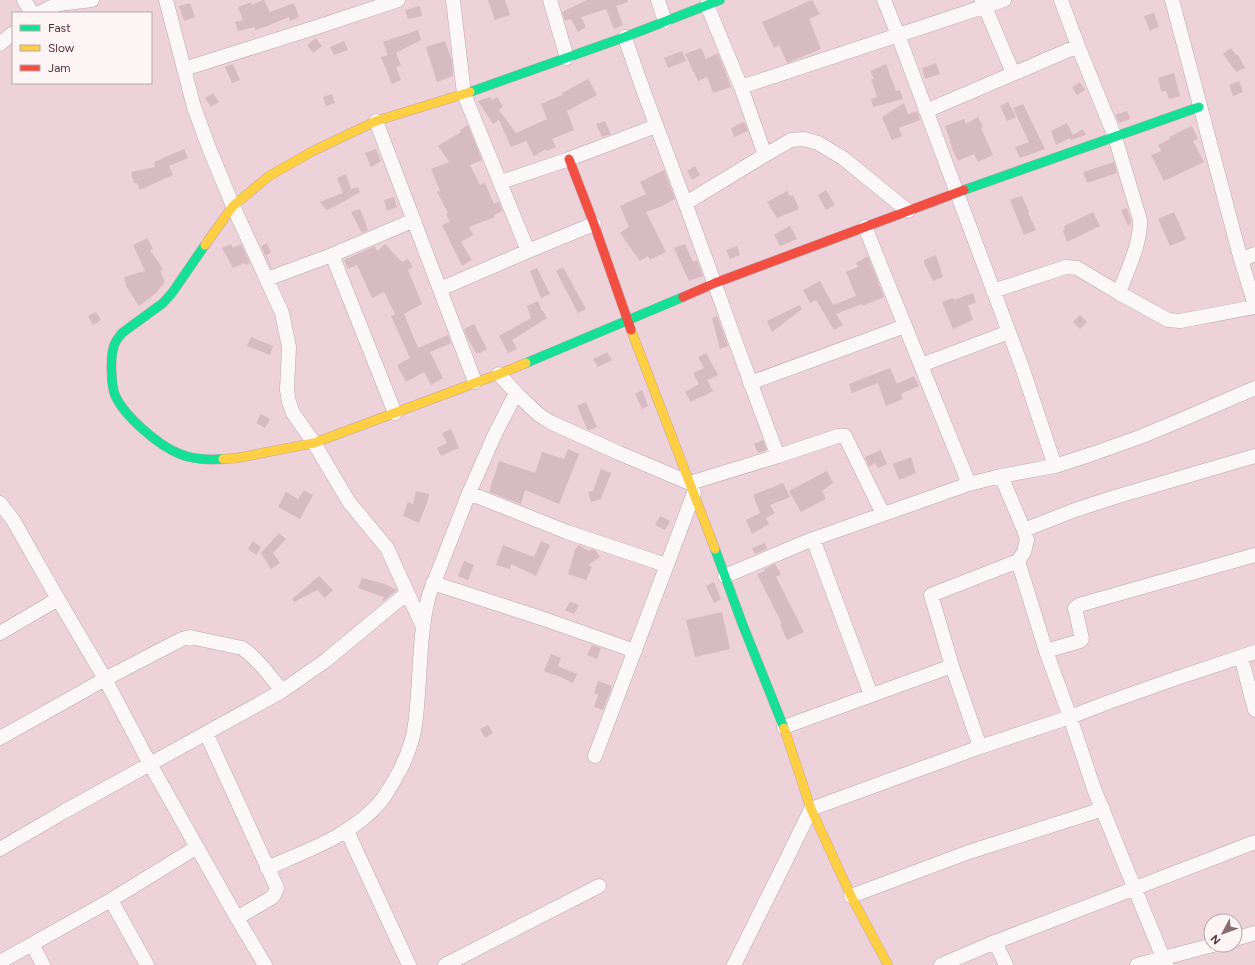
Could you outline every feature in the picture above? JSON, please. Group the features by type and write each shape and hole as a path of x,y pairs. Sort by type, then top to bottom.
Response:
{"street":[{"path":"24,0 31,12"},
{"path":"41,12 58,4 92,0"},
{"path":"166,0 199,121 209,148 233,206 282,313 289,347 287,390 293,413 314,443 349,502 387,548 423,627"},
{"path":"184,68 317,27 398,0"},
{"path":"453,0 464,94 528,250"},
{"path":"550,0 567,58"},
{"path":"658,0 665,22"},
{"path":"720,0 567,58 464,94 376,121 314,151 269,176 233,206 172,293 163,303 122,333 117,339 113,347 111,369 115,394 126,412 167,448 182,455 206,460 237,458 314,443 499,374 715,283 956,192 1199,107"},
{"path":"884,0 994,291 1055,466"},
{"path":"741,87 898,35 983,4 1004,0"},
{"path":"1061,0 1115,137 1140,220 1138,240 1119,293"},
{"path":"994,291 1066,267 1072,267 1077,268 1168,320 1180,321 1255,306 1199,107 1172,0"},
{"path":"983,4 1014,73"},
{"path":"707,5 741,87 765,155"},
{"path":"0,44 12,34"},
{"path":"625,37 640,84 686,203 750,383 778,456"},
{"path":"926,111 1078,46"},
{"path":"376,121 475,382"},
{"path":"501,182 569,159 656,126"},
{"path":"686,203 792,140 804,139 818,144 842,158 908,211"},
{"path":"569,159 594,224 627,319 784,727 811,809 851,896 888,965"},
{"path":"267,279 332,255 414,220"},
{"path":"440,289 528,250 594,224"},
{"path":"865,227 969,484"},
{"path":"1241,260 1255,254"},
{"path":"332,255 395,413"},
{"path":"750,383 905,326"},
{"path":"921,365 1009,332"},
{"path":"499,374 538,414 550,422 692,488 778,456 838,436 845,436 883,514"},
{"path":"725,576 813,539 969,484 1001,476 1055,466 1140,437 1255,388"},
{"path":"267,868 347,831 364,818 381,801 396,777 408,754 415,726 425,610 432,583 495,434 516,393"},
{"path":"1024,530 1074,510 1255,456"},
{"path":"980,747 952,666 932,594 1018,561 1026,546 1027,540 1001,476"},
{"path":"595,756 635,651 692,488"},
{"path":"469,493 567,532 666,565"},
{"path":"0,503 13,520 105,679 150,764 237,918 266,965"},
{"path":"813,539 871,695"},
{"path":"1046,651 1080,641 1082,639 1076,608 1079,605 1255,555"},
{"path":"1018,561 1046,651 1094,789 1165,962"},
{"path":"432,583 541,618 635,651"},
{"path":"0,849 206,732 282,691 325,661 407,593"},
{"path":"0,633 58,599"},
{"path":"0,738 105,679 182,639 190,637 242,648 258,662 282,691"},
{"path":"734,965 777,881 811,809 980,747 1255,652"},
{"path":"1241,657 1255,710"},
{"path":"784,727 952,666"},
{"path":"206,732 277,888 274,895 237,918"},
{"path":"851,896 969,852 1103,809"},
{"path":"347,831 409,965"},
{"path":"941,965 996,942 1255,842"},
{"path":"0,962 111,900 197,847"},
{"path":"445,965 599,886"},
{"path":"111,900 147,965"},
{"path":"1243,937 1255,934"},
{"path":"996,942 1006,965"},
{"path":"32,944 43,965"},
{"path":"1137,965 1165,962 1203,948"}],"building":[{"path":"263,0 270,12 294,3 299,17 290,21 289,17 255,30 255,27 238,31 235,22 243,20 238,7 251,2 252,5"},
{"path":"488,0 505,0 510,15 495,20"},
{"path":"587,0 628,0 628,2 616,6 623,25 614,29 606,9 581,17 586,27 578,32 571,19 565,21 562,12"},
{"path":"812,0 820,14 809,19 821,49 787,63 779,45 774,48 762,22"},
{"path":"190,3 195,17 184,21 179,6"},
{"path":"420,6 422,16 408,19 405,10"},
{"path":"1154,13 1159,27 1150,31 1144,16"},
{"path":"418,30 421,40 396,53 401,65 396,67 401,80 392,84 381,57 388,55 383,42"},
{"path":"316,38 322,46 313,53 307,45"},
{"path":"344,41 348,50 334,55 330,47"},
{"path":"445,41 452,61 453,76 437,82 426,47"},
{"path":"701,48 706,59 718,53 731,87 713,93 707,77 698,81 685,54"},
{"path":"1231,48 1236,55 1238,55 1245,68 1236,72 1223,54"},
{"path":"682,51 686,61 668,68 664,58"},
{"path":"936,63 940,74 925,79 922,68"},
{"path":"233,64 240,80 232,83 225,67"},
{"path":"886,64 896,91 900,90 903,99 873,107 871,99 877,97 871,79 874,79 870,71"},
{"path":"1174,73 1180,96 1169,99 1166,91 1161,91 1158,78"},
{"path":"588,79 597,95 567,111 574,130 552,139 556,147 547,151 546,149 534,156 526,141 511,147 499,120 493,124 478,101 490,97 492,100 497,97 503,107 499,110 516,133 547,119 541,104 562,95 562,93"},
{"path":"1239,81 1243,92 1233,96 1229,85"},
{"path":"1080,82 1085,90 1077,95 1072,87"},
{"path":"213,93 219,102 211,107 205,98"},
{"path":"332,94 335,103 326,106 323,97"},
{"path":"1008,102 1016,117 1007,121 1000,106"},
{"path":"904,103 908,114 917,111 920,120 899,128 902,136 892,140 882,117"},
{"path":"1023,104 1045,149 1020,158 1015,147 1029,142 1013,108"},
{"path":"1127,111 1130,119 1119,123 1115,115"},
{"path":"978,117 983,127 981,128 993,155 978,162 974,154 958,161 951,147 945,126 964,119 966,124"},
{"path":"605,121 611,134 602,137 596,124"},
{"path":"744,122 748,131 734,137 731,128"},
{"path":"1067,123 1073,135 1083,129 1086,135 1071,140 1070,138 1056,145 1051,131"},
{"path":"468,125 482,160 470,165 480,185 485,183 494,204 499,201 502,211 494,215 495,217 469,227 473,235 461,242 472,260 462,266 442,225 449,222 451,225 446,214 448,213 437,192 440,191 431,169 449,162 438,146 461,132 460,130"},
{"path":"1192,126 1198,139 1193,141 1204,162 1164,181 1151,155 1161,151 1158,145 1170,139 1169,137"},
{"path":"184,149 188,158 169,166 173,175 140,190 137,183 134,183 131,172 155,167 154,162"},
{"path":"376,149 381,161 371,167 365,153"},
{"path":"1114,162 1117,173 1087,183 1083,172"},
{"path":"695,166 700,175 692,180 687,171"},
{"path":"664,170 675,199 646,212 666,252 650,260 648,256 640,261 620,233 629,227 620,206 646,194 640,182"},
{"path":"346,174 351,189 358,187 360,192 326,210 320,202 343,193 337,178"},
{"path":"826,190 835,205 826,210 818,195"},
{"path":"787,191 790,196 793,195 799,209 777,218 767,202"},
{"path":"1022,196 1036,230 1024,235 1010,200"},
{"path":"394,197 397,207 387,211 384,200"},
{"path":"1127,208 1131,221 1128,226 1121,210"},
{"path":"360,209 368,230 362,233 351,212"},
{"path":"1093,212 1100,226 1067,242 1063,231 1065,230 1064,226"},
{"path":"1174,212 1186,239 1170,246 1158,219"},
{"path":"790,226 797,239 780,246 774,235"},
{"path":"147,238 153,249 150,250 163,269 160,271 165,282 155,294 139,306 126,286 124,277 145,271 133,245"},
{"path":"267,243 271,253 266,255 272,268 261,246"},
{"path":"231,244 233,248 241,244 250,263 246,265 244,263 233,268 222,248"},
{"path":"385,244 402,262 408,259 413,267 408,270 422,304 404,314 418,348 448,335 451,343 430,352 443,378 431,385 424,372 406,382 397,365 410,358 391,316 395,314 384,292 372,298 357,265 348,269 344,260 375,246 377,251"},
{"path":"685,244 693,262 697,260 703,276 689,281 674,248"},
{"path":"737,246 740,255 730,259 726,250"},
{"path":"936,255 943,277 933,281 924,260"},
{"path":"868,256 884,297 836,314 843,325 834,330 816,300 810,303 803,290 820,281 833,305 856,296 846,272 858,267 856,263"},
{"path":"563,267 586,309 578,313 556,271"},
{"path":"537,268 550,294 541,298 530,271"},
{"path":"973,293 976,303 968,305 973,320 953,329 942,302 953,298 954,300"},
{"path":"538,301 547,318 512,340 517,349 508,353 499,336 531,318 527,306"},
{"path":"800,305 802,309 772,332 767,321"},
{"path":"96,312 101,320 93,325 88,316"},
{"path":"1080,315 1087,322 1080,329 1073,322"},
{"path":"717,316 728,346 720,349 712,318"},
{"path":"474,324 487,349 480,353 476,353 464,329"},
{"path":"251,337 273,346 270,355 247,346"},
{"path":"607,352 612,360 598,367 593,359"},
{"path":"706,353 718,375 707,380 713,391 691,402 685,392 699,384 693,373 704,368 698,357"},
{"path":"890,368 897,384 914,376 919,386 901,394 903,399 886,406 878,383 852,393 849,384"},
{"path":"642,390 648,406 642,409 635,394"},
{"path":"586,402 597,427 589,430 587,429 577,406"},
{"path":"261,414 270,419 265,428 256,423"},
{"path":"451,429 459,448 441,456 437,448 447,443 442,433"},
{"path":"763,440 767,450 758,453 754,444"},
{"path":"568,449 579,454 559,504 525,490 521,504 489,492 499,461 535,473 542,452 564,459"},
{"path":"881,450 887,464 878,468 875,463 869,467 865,457"},
{"path":"911,457 916,473 899,480 893,464"},
{"path":"601,469 611,473 601,499 591,502 588,492 593,491"},
{"path":"827,471 833,483 822,491 826,499 801,512 789,491"},
{"path":"783,483 790,497 770,505 775,513 766,518 769,524 752,534 746,520 760,513 753,495"},
{"path":"304,490 313,495 300,519 278,507 286,492 298,499"},
{"path":"416,491 429,494 419,523 403,516 408,502 413,504"},
{"path":"660,516 670,521 665,530 655,525"},
{"path":"279,533 286,539 273,553 280,563 271,569 261,553"},
{"path":"253,541 261,547 256,555 248,549"},
{"path":"541,541 550,545 536,576 511,564 510,569 496,565 503,545 534,557"},
{"path":"765,543 767,549 755,554 752,548"},
{"path":"579,545 589,551 592,549 595,550 600,557 588,565 592,567 586,580 568,574 575,550"},
{"path":"464,561 474,565 468,580 458,576"},
{"path":"775,564 781,574 776,577 804,632 787,640 780,625 782,624 757,574 765,571 764,569"},
{"path":"319,576 333,590 325,598 317,590 294,602 292,599"},
{"path":"362,578 385,584 397,590 382,602 384,597 358,588"},
{"path":"714,582 721,599 714,603 706,586"},
{"path":"570,602 579,605 574,614 565,610"},
{"path":"722,612 730,649 695,657 686,620"},
{"path":"592,645 601,648 597,659 587,655"},
{"path":"551,654 561,658 558,666 577,674 573,683 544,671"},
{"path":"598,681 612,686 603,710 594,707 598,695 594,693"},
{"path":"488,725 493,733 485,738 480,729"}],"traffic: fast":[{"path":"470,92 625,37 720,0"},
{"path":"964,190 1199,107"},
{"path":"205,245 172,293 163,303 122,333 117,339 112,356 112,378 115,395 126,412 134,421 162,444 185,456 202,459 223,459"},
{"path":"526,363 683,297"},
{"path":"715,549 742,623 784,728"}],"traffic: slow":[{"path":"205,245 233,206 269,176 313,151 376,121 470,92"},
{"path":"631,330 715,549"},
{"path":"223,459 237,458 314,443 526,363"},
{"path":"784,728 811,809 851,896 888,965"}],"traffic: jam":[{"path":"569,159 594,224 631,330"},
{"path":"683,297 715,283 964,190"}]}
